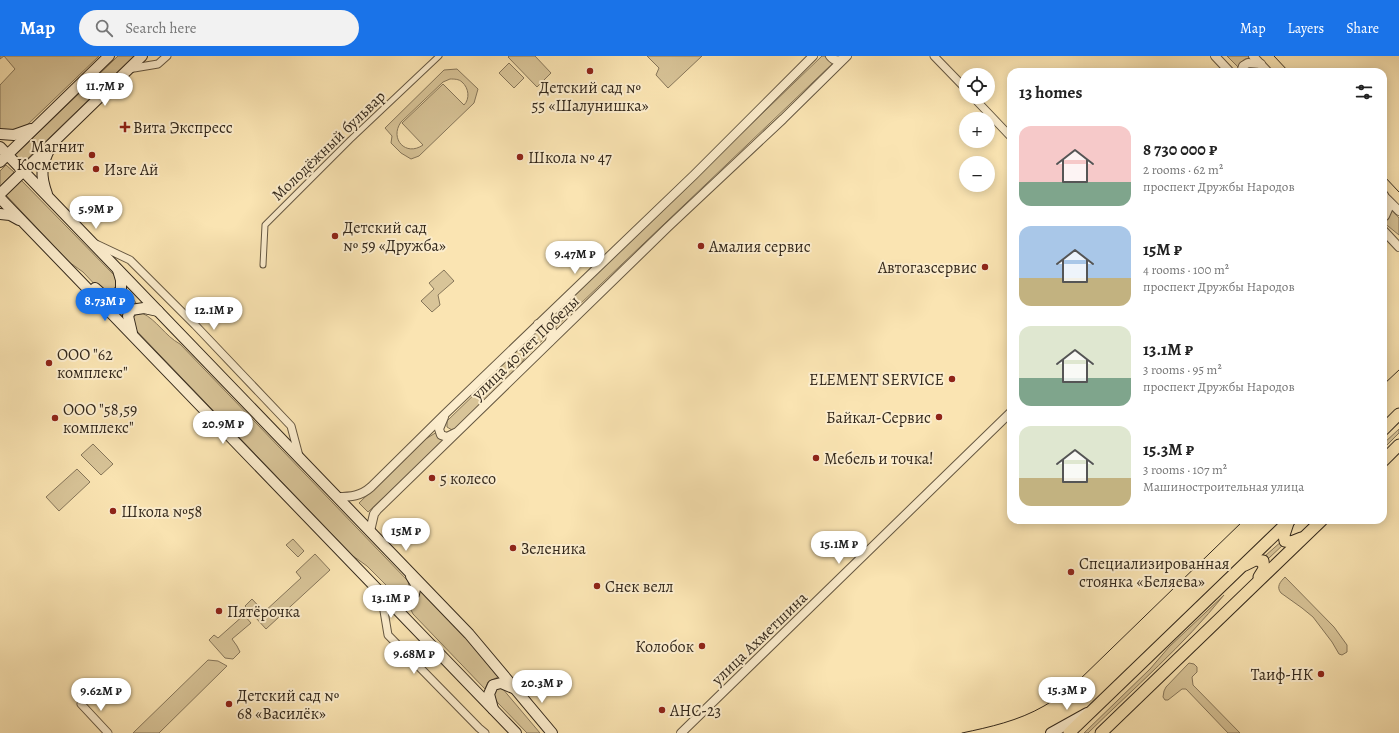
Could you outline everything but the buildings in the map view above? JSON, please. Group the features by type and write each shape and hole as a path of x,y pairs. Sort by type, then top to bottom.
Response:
{"main road":[{"path":"4,158 109,56"},
{"path":"0,194 142,56"},
{"path":"0,134 14,135 36,126"},
{"path":"49,197 43,183 42,165 53,142"},
{"path":"0,147 4,158 23,171 49,197 469,634 552,733"},
{"path":"0,198 516,733"},
{"path":"0,214 10,216 22,222"},
{"path":"67,268 81,276 104,296 114,296 121,290 121,280 118,269"},
{"path":"132,335 128,316 131,310 144,308 158,311"},
{"path":"1387,426 1399,414"},
{"path":"1387,457 1399,446"},
{"path":"1069,733 1285,524"},
{"path":"1288,524 1284,535 1285,540 1291,542 1305,536"},
{"path":"1101,733 1318,524"},
{"path":"1241,567 1255,560 1263,562 1264,569 1256,583"},
{"path":"381,593 400,600 408,599 414,594 416,584 409,572"},
{"path":"494,709 489,694 493,685 501,683 514,689"},
{"path":"1052,733 1094,709"}],"street":[{"path":"128,69 158,64 167,56"},
{"name":"Молодёжный бульвар","path":"263,265 265,225 350,140 439,56"},
{"name":"улица 40 лет Победы","path":"337,497 350,497 365,492 694,174 813,56"},
{"path":"830,56 834,60 839,61 847,56"},
{"name":"улица 40 лет Победы","path":"370,531 374,514 377,510 662,233 783,119 847,56"},
{"path":"934,56 959,82"},
{"path":"1215,56 1226,68"},
{"path":"1253,56 1264,68"},
{"path":"1242,68 1248,63 1261,64"},
{"path":"980,104 1007,133"},
{"path":"1387,199 1399,211"},
{"path":"1387,234 1399,246"},
{"path":"91,241 130,260 195,324 291,426 299,456"},
{"path":"538,324 550,324 552,330 550,342"},
{"path":"445,414 439,430 441,435 446,437 459,431"},
{"name":"улица Ахметшина","path":"681,733 1007,416"},
{"path":"381,593 388,635 478,728 485,733"},
{"path":"81,704 108,733"}],"shaded area":[{"path":"4,56 99,56 24,128 15,132 0,131 0,85 15,69"},
{"path":"118,56 134,56 22,164 14,156"},
{"path":"535,56 551,73 537,87 508,57"},
{"path":"647,56 702,56 668,88 656,75 659,68"},
{"path":"822,56 825,56 833,63 557,326 555,326 549,319"},
{"path":"1227,56 1249,56 1251,58 1243,60 1239,68"},
{"path":"509,63 524,78 514,88 499,73"},
{"path":"457,69 478,89 474,103 419,156 411,159 401,153 391,143 392,136 385,128 444,70","holes":["450,79 456,79 464,84 468,94 466,103 464,105 443,84 402,123 423,145 411,149 405,147 398,140 397,134 401,122 443,82"]},
{"path":"6,165 14,172 0,186 0,171"},
{"path":"21,180 114,275 116,285 110,293 100,290 83,272 69,262 6,195"},
{"path":"1392,210 1399,218 1399,235 1387,225 1387,215"},
{"path":"444,270 454,281 438,295 440,305 432,312 421,301 434,289 429,283"},
{"path":"126,288 136,303 130,306 123,317 112,303 122,298"},
{"path":"142,313 180,344 408,581 409,587 404,593 401,594 393,592 367,566 353,556 133,327 135,315"},
{"path":"540,327 548,330 548,335 526,356 521,364 455,429 452,430 447,427 447,421 486,383 494,371"},
{"path":"1399,429 1399,433 1387,445 1387,440"},
{"path":"437,432 445,440 368,512 359,503 424,440"},
{"path":"93,444 113,464 101,475 81,455"},
{"path":"77,469 90,482 59,511 46,497"},
{"path":"293,539 304,551 298,557 286,545"},
{"path":"1283,540 1285,543 1268,559 1265,556"},
{"path":"315,554 330,570 266,629 245,606 252,599 264,612 301,578 296,572"},
{"path":"1285,577 1334,627 1347,645 1347,652 1342,655 1339,654 1313,617 1281,593 1279,589 1280,583"},
{"path":"420,588 463,634 498,677 488,682 485,689 413,614 407,602"},
{"path":"1224,595 1209,613 1158,666 1088,733 1084,733 1150,669 1169,647"},
{"path":"244,615 251,623 232,639 240,652 233,659 225,658 209,640 214,635 218,638"},
{"path":"208,660 218,661 227,666 159,733 133,733"},
{"path":"1189,663 1194,664 1197,667 1197,672 1192,677 1193,685 1240,733 1228,733 1186,689 1182,689 1168,700 1165,700 1163,697 1166,687"},
{"path":"502,688 540,733 527,733 498,703 494,693 496,689"}],"tram line":[{"path":"1274,56 1285,68"},
{"path":"1387,179 1399,192"},
{"path":"1387,381 1399,370"},
{"path":"962,733 993,726 1024,716 1052,701 1076,683 1240,524"}],"place":[{"name":"Детский сад № 55 «Шалунишка»","path":"590,71"},
{"name":"Вита Экспресс","path":"125,127"},
{"name":"Магнит Косметик","path":"92,155"},
{"name":"Школа № 47","path":"520,157"},
{"name":"Изге Ай","path":"96,169"},
{"name":"Детский сад № 59 «Дружба»","path":"335,236"},
{"name":"Амалия сервис","path":"701,246"},
{"name":"Автогазсервис","path":"985,267"},
{"name":"ООО \"62 комплекс\"","path":"49,363"},
{"name":"ELEMENT SERVICE","path":"952,379"},
{"name":"Байкал-Сервис","path":"939,417"},
{"name":"ООО \"58,59 комплекс\"","path":"55,418"},
{"name":"Мебель и точка!","path":"816,458"},
{"name":"5 колесо","path":"432,478"},
{"name":"Школа №58","path":"113,511"},
{"name":"Зеленика","path":"513,548"},
{"name":"Специализированная стоянка «Беляева»","path":"1071,572"},
{"name":"Снек велл","path":"597,586"},
{"name":"Пятёрочка","path":"219,611"},
{"name":"Колобок","path":"702,646"},
{"name":"Таиф-НК","path":"1321,674"},
{"name":"Детский сад № 68 «Василёк»","path":"229,704"},
{"name":"АНС-23","path":"662,710"}]}
